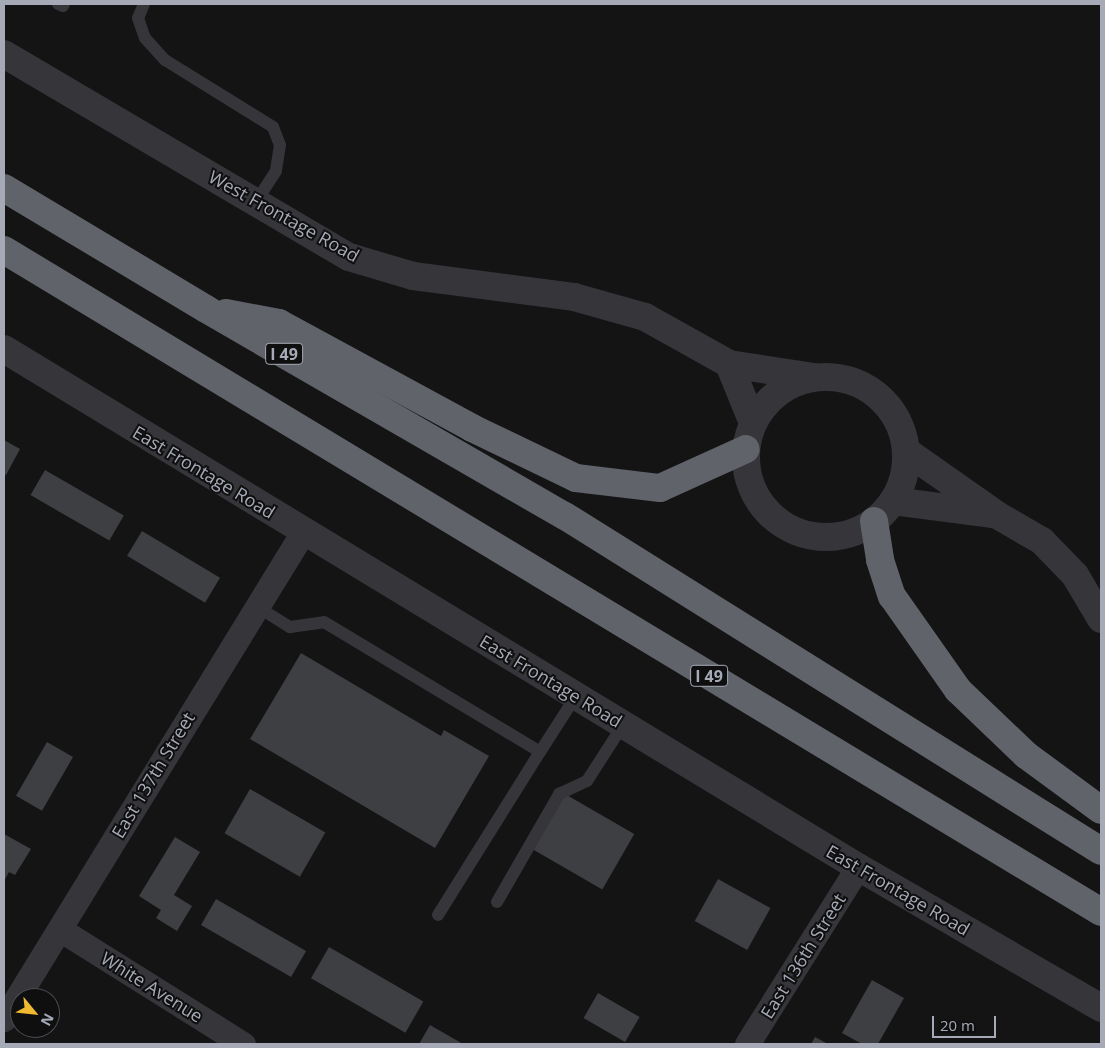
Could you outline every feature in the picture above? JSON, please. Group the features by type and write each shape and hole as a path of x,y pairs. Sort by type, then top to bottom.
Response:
{"highway":[{"name":"I 49","path":"4,188 206,309 565,516 1101,851"},
{"name":"I 49","path":"4,250 1101,912"},
{"path":"206,309 279,323 472,428 576,478 660,488 750,436"},
{"path":"883,511 880,560 892,596 958,690 1026,755 1101,810"}],"street":[{"name":"West Frontage Road","path":"4,54 349,257 413,276 574,297 644,317 728,364 814,377"},
{"name":"East Frontage Road","path":"4,349 858,867 1101,1008"},
{"path":"728,364 750,436 748,474 758,499 783,524 799,532 825,537 851,533 883,511 904,477 906,451 900,425 886,402 857,383 840,378 814,377 782,391 768,402 750,436"},
{"path":"906,451 997,515 1042,541 1075,575 1101,619"},
{"path":"883,511 997,515"},
{"name":"East 137th Street","path":"4,1019 61,930 256,606 303,532"},
{"name":"East 136th Street","path":"747,1044 858,867"},
{"name":"White Avenue","path":"61,930 243,1044"}],"lane":[{"path":"58,4 63,6 64,4"},
{"path":"144,4 138,18 145,38 165,60 273,127 280,145 276,171 256,202"},
{"path":"256,606 290,627 324,622 540,752"},
{"path":"438,915 576,696"},
{"path":"497,902 559,794 587,781 623,725"}],"building":[{"path":"4,440 20,449 6,475 4,474"},
{"path":"45,470 124,516 109,541 30,495"},
{"path":"142,531 220,578 205,603 127,556"},
{"path":"301,653 441,736 444,730 489,756 435,848 250,739"},
{"path":"47,742 73,757 42,811 16,796"},
{"path":"250,789 325,832 300,877 225,833"},
{"path":"565,794 634,834 602,889 533,849"},
{"path":"4,834 31,849 15,875 9,872 4,881"},
{"path":"175,837 200,852 174,895 192,906 177,931 156,918 161,910 139,896"},
{"path":"718,879 770,908 747,950 695,921"},
{"path":"216,899 306,951 291,977 201,925"},
{"path":"329,947 423,1001 405,1033 311,978"},
{"path":"872,980 904,998 878,1044 862,1044 842,1033"},
{"path":"598,993 640,1017 625,1042 584,1018"},
{"path":"430,1025 463,1044 419,1044"},
{"path":"815,1037 828,1044 811,1044"}]}
